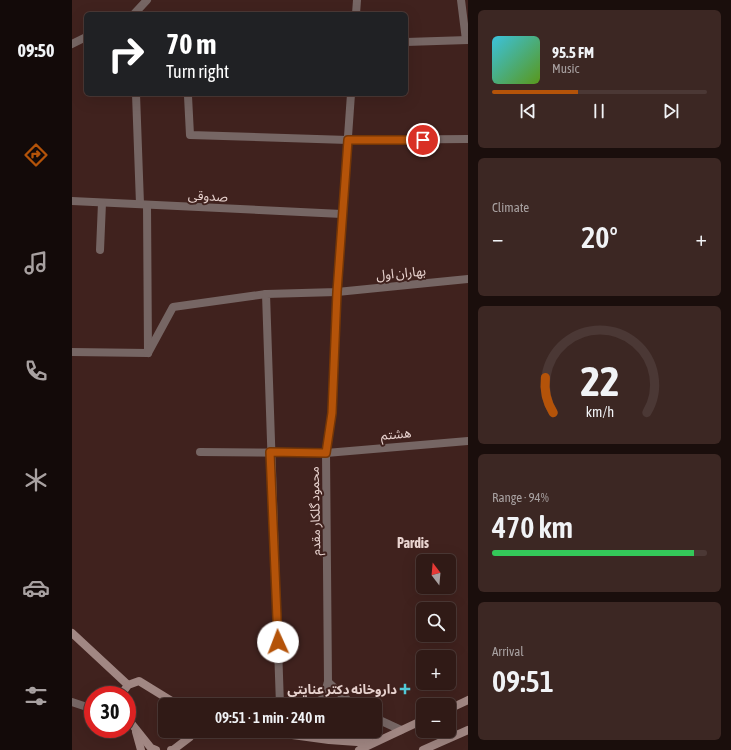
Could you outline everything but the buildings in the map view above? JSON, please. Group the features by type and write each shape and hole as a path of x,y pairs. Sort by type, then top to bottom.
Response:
{"street":[{"path":"136,12 147,0"},
{"path":"356,12 357,0"},
{"path":"408,42 467,40 461,0"},
{"path":"72,44 84,38"},
{"path":"72,352 148,353 143,205 136,96"},
{"path":"188,96 190,135 348,140 468,139"},
{"name":"محمود گلکار مقدم","path":"322,698 328,682 326,453 332,413 337,292 351,96"},
{"name":"صدوقی","path":"72,201 342,214"},
{"path":"100,250 102,202"},
{"name":"بهاران اول","path":"148,353 173,308 266,294 337,292 468,279"},
{"path":"266,294 270,452 280,698"},
{"name":"هشتم","path":"200,452 326,453 468,441"},
{"path":"72,633 128,685 139,681 167,698"},
{"path":"328,682 346,698"},
{"path":"456,706 468,700"},
{"path":"72,702 84,706"},
{"path":"382,721 401,730"},
{"path":"358,750 416,723"},
{"path":"136,729 151,748 156,750"},
{"path":"423,750 468,730"},
{"path":"136,737 141,750"},
{"path":"170,750 188,738"},
{"path":"318,738 371,743"}],"place":[{"name":"داروخانه دکتر عنایتی","path":"405,689"}],"district":[{"name":"Pardis","path":"413,543"}],"route":[{"path":"278,642 270,452 326,453 332,413 337,292 348,140 423,140"}]}
